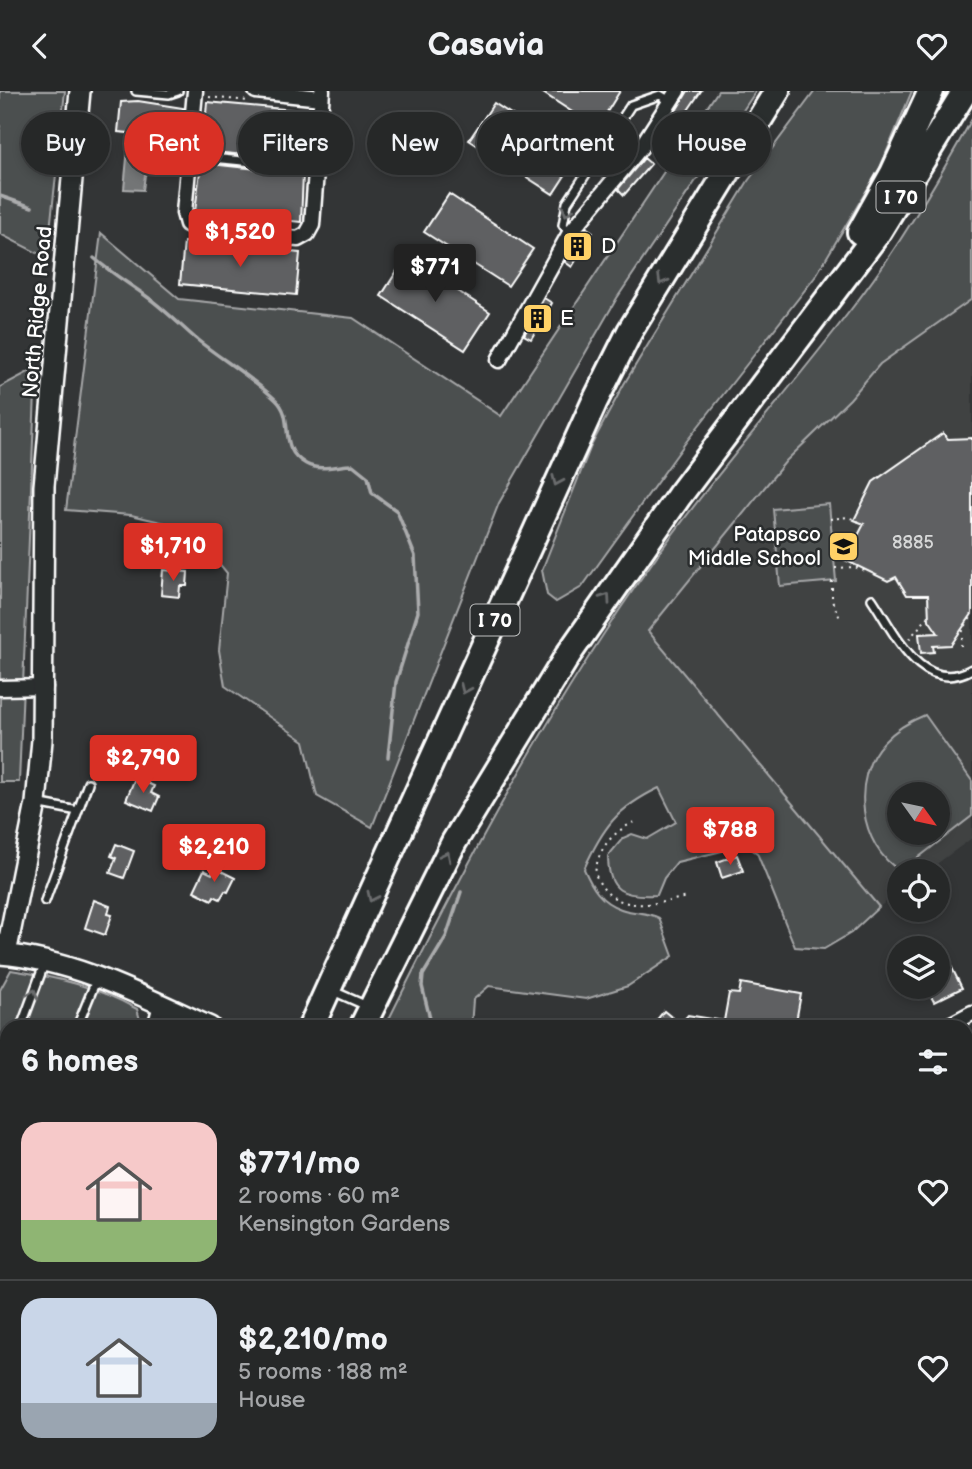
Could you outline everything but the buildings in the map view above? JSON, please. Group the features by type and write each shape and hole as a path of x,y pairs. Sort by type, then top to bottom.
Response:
{"highway":[{"path":"698,222 777,91"},
{"name":"I 70","path":"314,1020 588,415 630,331 698,222 796,91"},
{"path":"739,417 863,227 893,173 931,91"},
{"name":"I 70","path":"366,1018 454,842 516,735 627,568 877,234 965,91"}],"street":[{"name":"North Ridge Road","path":"3,954 36,803 45,687 42,585 44,486 80,91"},
{"path":"193,112 194,93"},
{"path":"252,96 322,94 321,112"},
{"path":"499,360 570,233 641,146 673,96"},
{"path":"188,175 184,213 187,224 197,229 298,239 307,234 312,225 316,175"},
{"path":"0,688 45,687"},
{"path":"3,954 45,962 97,977 194,1020"},
{"path":"157,1020 161,1005"}],"lane":[{"path":"136,91 169,94 178,91"},
{"path":"570,233 563,225 567,203 631,105 660,95 673,96"},
{"path":"872,599 919,666 937,675 958,676 972,670"},
{"path":"45,901 88,783"},
{"path":"36,803 78,811"},
{"path":"24,1020 45,962"},
{"path":"80,1020 97,977"},
{"path":"329,989 366,1018"}],"path":[{"path":"194,93 252,96"},
{"path":"830,519 848,517 863,524"},
{"path":"835,568 854,567 869,572"},
{"path":"832,581 832,601 841,620"},
{"path":"903,645 929,616"},
{"path":"961,646 963,630 972,617"},
{"path":"634,822 614,833 600,852 595,873 603,890 631,905 687,897"}],"shaded area":[{"path":"0,91 65,91 63,112 21,112 21,175 56,175 47,258 0,234"},
{"path":"718,91 756,91 742,112 704,112"},
{"path":"815,91 912,91 880,168 815,277 686,442 582,587 556,602 547,595 542,570 591,446 624,384 748,181 752,175 771,175 771,150"},
{"path":"972,119 972,299 880,364 850,399 786,461 648,631 879,907 851,933 824,949 795,947 757,853 740,841 722,851 677,862 664,878 657,895 635,895 620,890 611,878 608,856 623,838 632,834 647,839 676,822 659,788 632,803 613,820 598,841 584,869 594,888 607,902 626,911 659,918 673,956 628,986 586,999 489,986 473,1000 472,1020 389,1020 510,788 616,615 677,528 883,266"},
{"path":"125,175 145,175 143,190 124,189"},
{"path":"662,175 700,175 617,298 499,503 372,827 317,796 304,741 225,686 219,650 227,573 191,529 131,515 66,510 101,233 179,299 353,318 501,416"},
{"name":"Patapsco Middle School","path":"972,299 972,838 943,859 887,859 887,901 879,907 648,631 786,461 850,399 880,364"},
{"path":"36,368 19,782 0,782 0,387"},
{"path":"829,504 836,581 780,586 773,509"},
{"path":"925,715 972,781 972,816 950,833 950,782 887,782 887,845 935,845 916,859 887,860 868,829 863,792 873,757 884,742 908,723"},
{"path":"11,970 60,980 107,995 137,1009 140,1020 0,1020 0,990"}],"waterway":[{"path":"0,196 32,207"},
{"path":"94,258 153,301 195,338 276,400 285,416 291,449 297,457 317,468 353,465 368,477 372,493 397,511 415,556 418,612 396,682 388,757"},
{"path":"430,1020 422,986 423,975 446,937 461,892"}],"place":[{"name":"D","path":"578,246"},
{"name":"E","path":"537,318"},
{"name":"Patapsco Middle School","path":"844,546"}]}
